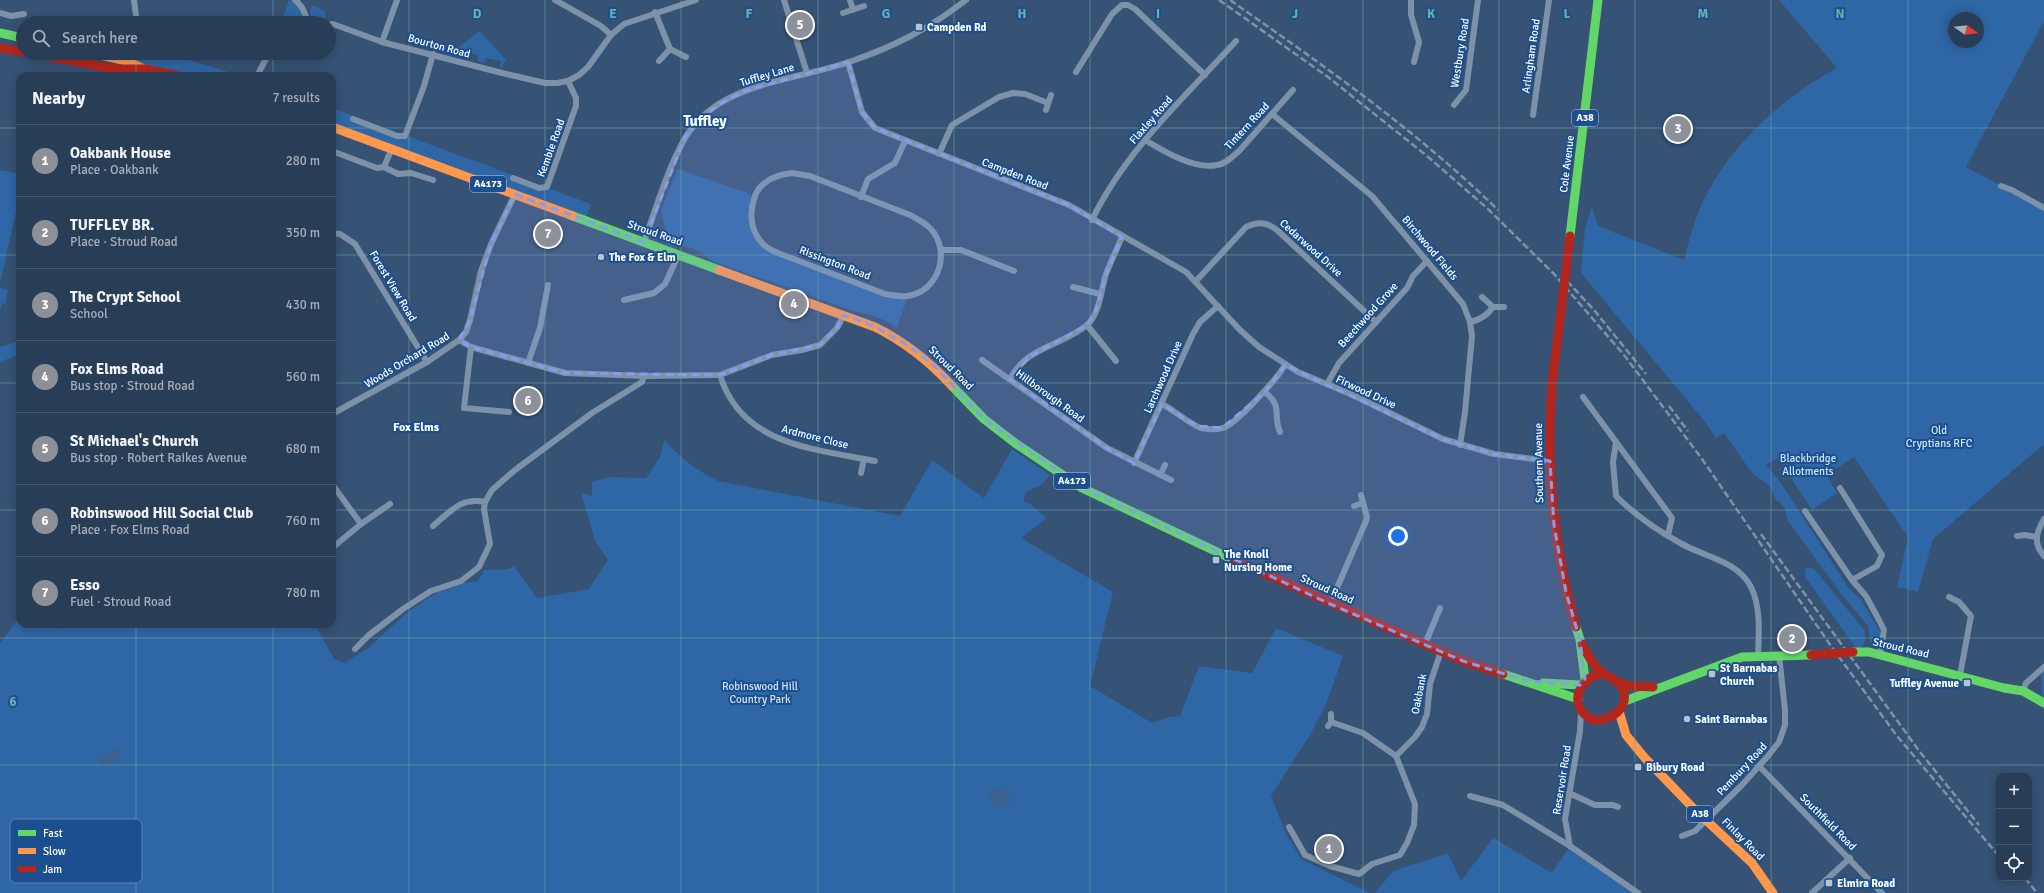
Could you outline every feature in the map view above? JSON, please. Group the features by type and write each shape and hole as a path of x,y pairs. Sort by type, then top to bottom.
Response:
{"main road":[{"name":"Cole Avenue","path":"1564,283 1598,0"},
{"path":"0,34 16,37"},
{"path":"0,48 16,51"},
{"path":"67,60 115,69 145,69"},
{"path":"122,60 145,69 160,72"},
{"name":"Stroud Road","path":"336,128 875,327 907,345 931,363 984,419 1015,443 1082,488 1189,540 1330,604 1463,661 1527,681"},
{"name":"Southern Avenue","path":"1564,283 1551,400 1550,461 1554,525 1566,592 1580,640"},
{"name":"A38","path":"1580,640 1595,665 1602,673 1609,675 1617,682"},
{"name":"A38","path":"1580,640 1583,682 1578,699 1581,710"},
{"name":"Stroud Road","path":"1625,701 1656,688 1673,684 1735,659 1758,656 1811,655 1853,652 1880,654 2004,688 2023,691 2044,703"},
{"path":"1583,682 1590,676 1602,673"},
{"name":"A4173","path":"1527,681 1583,682"},
{"name":"A4173","path":"1527,681 1578,699"},
{"path":"1581,710 1592,720 1607,720 1614,717 1620,711 1625,701 1624,692 1617,682"},
{"name":"Stroud Road","path":"1617,682 1631,686 1656,688"},
{"name":"Finlay Road","path":"1620,711 1626,735"},
{"name":"Finlay Road","path":"1607,720 1626,735 1657,773 1752,863 1773,893"}],"street":[{"path":"134,0 136,16"},
{"path":"295,0 300,4 306,16"},
{"path":"382,42 397,0"},
{"path":"555,0 601,26 611,35"},
{"path":"568,81 588,67 611,35 624,24 683,2 696,0"},
{"path":"784,0 807,73"},
{"path":"850,0 854,10"},
{"name":"Tuffley Lane","path":"644,242 682,144 701,118 721,103 745,91 848,62 913,36 939,21 966,0"},
{"path":"1411,0 1411,15 1415,33 1419,42 1414,62"},
{"name":"Westbury Road","path":"1454,105 1466,90 1478,0"},
{"name":"Arlingham Road","path":"1533,115 1549,0"},
{"path":"1076,72 1112,14 1122,5 1128,5 1135,9 1205,75"},
{"path":"842,13 864,6"},
{"path":"655,12 670,49 686,57"},
{"path":"0,13 11,16 24,14"},
{"name":"Bourton Road","path":"336,27 352,30 382,42 545,83 568,81"},
{"name":"Flaxley Road","path":"1092,220 1105,196 1145,140 1236,41"},
{"path":"659,61 670,49"},
{"path":"353,119 397,136 405,136 424,86 433,54"},
{"path":"259,72 265,60"},
{"name":"Campden Road","path":"848,62 862,112 875,128 1068,205 1122,237 1173,263 1196,281 1202,289"},
{"name":"Kemble Road","path":"513,178 539,188 547,187 576,106 576,98 568,81"},
{"name":"Tintern Road","path":"1145,140 1166,153 1208,166 1218,165 1230,159 1240,150 1293,90"},
{"path":"939,154 952,125 999,97 1013,93 1025,94 1048,103"},
{"path":"1046,110 1051,95"},
{"name":"Birchwood Fields","path":"1272,114 1372,196 1463,304 1470,322 1471,346 1460,445"},
{"path":"861,197 868,179 895,163 905,141"},
{"path":"384,167 392,148"},
{"path":"336,153 377,168 384,167 398,174 411,173 433,180"},
{"name":"Rissington Road","path":"801,173 861,197 910,215 932,229 941,250 939,270 927,287 908,296 885,294 772,250 764,245 752,226 750,215 755,196 770,178 779,174 801,173"},
{"path":"2001,186 2012,190 2044,208"},
{"name":"Woods Orchard Road","path":"336,412 427,362 459,340 466,332 481,271 491,244 515,194"},
{"name":"Cedarwood Drive","path":"1196,281 1246,227 1256,222 1267,223 1277,230 1376,322"},
{"name":"Forest View Road","path":"336,234 340,234 355,244 427,362"},
{"path":"1010,379 1019,365 1028,356 1087,325 1096,310 1100,294 1122,237"},
{"path":"941,250 961,250 1014,271"},
{"path":"631,305 627,299 654,293 664,284 679,254"},
{"name":"Beechwood Grove","path":"1327,384 1339,363 1407,288 1413,276 1427,261"},
{"path":"528,363 540,328 548,285"},
{"path":"1073,287 1100,294"},
{"name":"Firwood Drive","path":"1202,289 1245,334 1285,365 1304,376 1327,384 1424,431 1460,445 1508,456 1550,461"},
{"path":"1482,297 1493,307 1504,307"},
{"name":"Larchwood Drive","path":"1134,463 1193,334 1200,322 1218,306"},
{"path":"1470,322 1480,320 1493,307"},
{"path":"459,340 470,347 565,373 644,376 720,375 772,355 820,344 837,328 844,315"},
{"path":"1087,325 1116,361"},
{"path":"470,347 464,408 509,412"},
{"name":"Hillborough Road","path":"982,360 1107,448 1134,463"},
{"path":"1162,404 1175,410 1197,426 1203,428 1221,428 1232,422 1265,392 1285,365"},
{"name":"Ardmore Close","path":"720,375 729,398 743,416 775,438 875,461"},
{"path":"355,649 369,635 403,609 432,591 461,581 479,567 490,544 484,510 485,502 492,490 515,470 592,413 642,382 644,376"},
{"path":"1265,392 1274,400 1276,404 1278,430"},
{"path":"1583,397 1672,518 1668,536"},
{"path":"1616,442 1613,462 1616,496 1650,525 1684,545 1722,561 1739,572 1751,586 1758,614 1758,656"},
{"path":"862,473 864,459"},
{"path":"1134,463 1171,480"},
{"path":"1160,475 1165,465"},
{"path":"1840,488 1882,555 1877,566 1852,580"},
{"path":"336,490 361,524"},
{"path":"1330,604 1366,522 1367,517 1361,495"},
{"path":"433,526 461,503 470,500 485,502"},
{"path":"1354,506 1363,503"},
{"path":"336,545 361,524 390,504"},
{"path":"1805,512 1852,580 1866,596 1884,630 1880,654"},
{"path":"2044,519 2036,537 2037,545 2044,556"},
{"path":"2017,536 2025,535 2036,537"},
{"path":"1949,597 1959,602 1971,616 1960,675"},
{"path":"1425,644 1440,608"},
{"name":"Oakbank","path":"1396,756 1416,737 1422,727 1427,714 1430,684 1441,651"},
{"name":"Pembury Road","path":"1682,836 1695,832 1775,748 1785,725 1785,710 1779,655"},
{"path":"2023,691 2026,683 2044,667"},
{"name":"Reservoir Road","path":"1570,846 1565,819 1580,732 1581,710"},
{"path":"1289,827 1305,855 1330,866 1359,874 1372,864 1400,855 1408,843 1414,825 1415,804 1396,756 1362,733 1330,724 1331,714"},
{"name":"Reservoir Road","path":"1580,732 1592,720"},
{"name":"Southfield Road","path":"1759,766 1850,858 1882,893"},
{"path":"1569,793 1595,805 1614,805 1618,807"},
{"path":"1470,796 1503,805 1570,846 1638,893"},
{"path":"1812,893 1850,858"}],"highlighted area":[{"path":"848,62 862,112 875,128 1069,205 1122,237 1106,275 1096,310 1087,325 1029,357 1010,379 1107,448 1134,463 1162,404 1197,426 1222,428 1265,392 1285,365 1443,439 1494,454 1550,461 1554,525 1566,592 1580,640 1585,679 1580,685 1527,681 1463,661 1330,604 1082,488 984,419 931,363 907,345 875,327 844,315 837,328 820,345 772,355 720,375 565,373 471,347 459,340 470,320 491,244 515,194 644,242 685,137 701,118 721,103 745,91"}],"green space":[{"path":"289,0 300,9 303,16 283,16"},
{"path":"1779,0 2044,0 2044,21 1966,167 2044,208 2044,444 1933,539 1918,592 1897,587 1908,537 1854,457 1826,475 1837,493 1812,510 1778,458 1766,465 1779,480 1849,589 1861,600 1881,633 1881,639 1876,646 1871,643 1868,626 1839,591 1788,521 1785,508 1776,500 1770,486 1752,473 1724,433 1716,438 1706,423 1581,273 1585,228 1592,207 1598,226 1684,260 1698,213 1722,168 1755,129 1774,111 1815,81 1837,68"},
{"path":"313,5 325,11 325,16 310,16 310,11"},
{"path":"480,31 506,60 503,64 503,68 500,67 501,61 486,58 484,63 477,61 478,55 459,50 456,56 454,55 457,48"},
{"path":"118,60 188,60 228,72 164,72"},
{"path":"336,109 591,204 585,221 336,128"},
{"path":"678,169 751,194 752,226 764,245 885,294 908,296 897,328 876,317 853,311 710,260 701,252 696,250 668,244 661,210"},
{"path":"0,170 16,173 16,211 0,283"},
{"path":"0,288 8,290 5,304 2,303 0,311"},
{"path":"16,342 16,356 0,362 0,347"},
{"name":"Robinswood Hill Country Park","path":"664,440 689,463 718,481 900,516 932,460 984,498 1012,449 1050,475 1041,485 1027,491 1024,502 1029,503 1047,518 1021,538 1113,592 1090,686 1152,723 1169,717 1180,716 1199,666 1252,673 1276,628 1343,656 1327,702 1310,735 1271,796 1286,834 1301,859 1370,893 0,893 0,644 16,621 16,628 58,629 317,628 334,659 344,663 368,648 409,611 439,591 463,583 478,581 484,570 509,569 514,566 537,598 589,589 608,560 595,541 581,493 592,496 592,482 608,477 646,478 660,457"},
{"path":"1807,567 1814,569 1865,631 1865,641 1862,648 1856,648 1805,577"},
{"path":"2044,670 2044,695 2042,694 2041,673"},
{"path":"1493,838 1552,873 1570,846 1638,893 1375,893 1393,871 1448,853 1461,881"}],"shaded area":[{"path":"117,748 120,755 114,762 101,769 98,761 100,757"},
{"path":"997,788 1003,789 1007,792 1012,801 1002,809 993,806 989,794 992,790"}],"railway":[{"path":"1219,0 1328,77 1427,156 1488,209 1554,274 1624,355 1702,459 1831,646 1897,736 1996,852"},
{"path":"1230,0 1300,49 1402,126 1435,153 1498,210"},
{"path":"1567,281 1594,310 1646,374"},
{"path":"1669,406 1688,431"},
{"path":"1761,534 1920,752 1979,825"},
{"path":"2027,881 2037,893"}],"traffic: fast":[{"path":"1570,236 1598,0"},
{"path":"0,33 16,36"},
{"path":"573,216 719,270"},
{"path":"952,386 984,419 1015,443 1082,488 1234,560"},
{"path":"1576,627 1580,640 1585,679"},
{"path":"1853,652 1869,652 2004,688 2023,691 2044,703"},
{"path":"1625,701 1742,657 1811,655"},
{"path":"1503,674 1578,699"},
{"path":"1543,683 1580,685"}],"traffic: slow":[{"path":"122,60 142,68"},
{"path":"336,128 573,216"},
{"path":"719,270 875,327 897,339 916,353 952,386"},
{"path":"1619,711 1626,735 1644,757 1694,809 1752,863 1773,893"}],"traffic: jam":[{"path":"0,48 16,51"},
{"path":"67,60 115,69 145,69 160,72"},
{"path":"1560,319 1570,236"},
{"path":"1560,319 1553,370 1550,459 1554,516 1558,544 1576,627"},
{"path":"1234,560 1463,661 1503,674"},
{"path":"1582,644 1589,658 1596,667 1601,672 1619,683 1624,693 1624,700 1618,711 1607,718 1593,720 1580,708 1578,694 1586,681 1593,676 1602,673"},
{"path":"1811,655 1853,652"},
{"path":"1617,682 1631,686 1653,687"}],"place":[{"name":"St Michael's Church","path":"800,25"},
{"name":"Campden Rd","path":"919,27"},
{"name":"The Crypt School","path":"1678,129"},
{"name":"Esso","path":"548,234"},
{"name":"The Fox & Elm","path":"601,257"},
{"name":"Fox Elms Road","path":"794,304"},
{"name":"Robinswood Hill Social Club","path":"528,401"},
{"name":"The Knoll Nursing Home","path":"1216,560"},
{"name":"TUFFLEY BR.","path":"1792,639"},
{"name":"St Barnabas Church","path":"1712,674"},
{"name":"Tuffley Avenue","path":"1967,683"},
{"name":"Saint Barnabas","path":"1687,719"},
{"name":"Bibury Road","path":"1638,767"},
{"name":"Oakbank House","path":"1329,849"},
{"name":"Elmira Road","path":"1829,883"}],"district":[{"name":"Tuffley","path":"705,121"},
{"name":"Fox Elms","path":"416,427"}],"park label":[{"name":"Old Cryptians RFC","path":"1939,436"},
{"name":"Blackbridge Allotments","path":"1808,464"}]}
